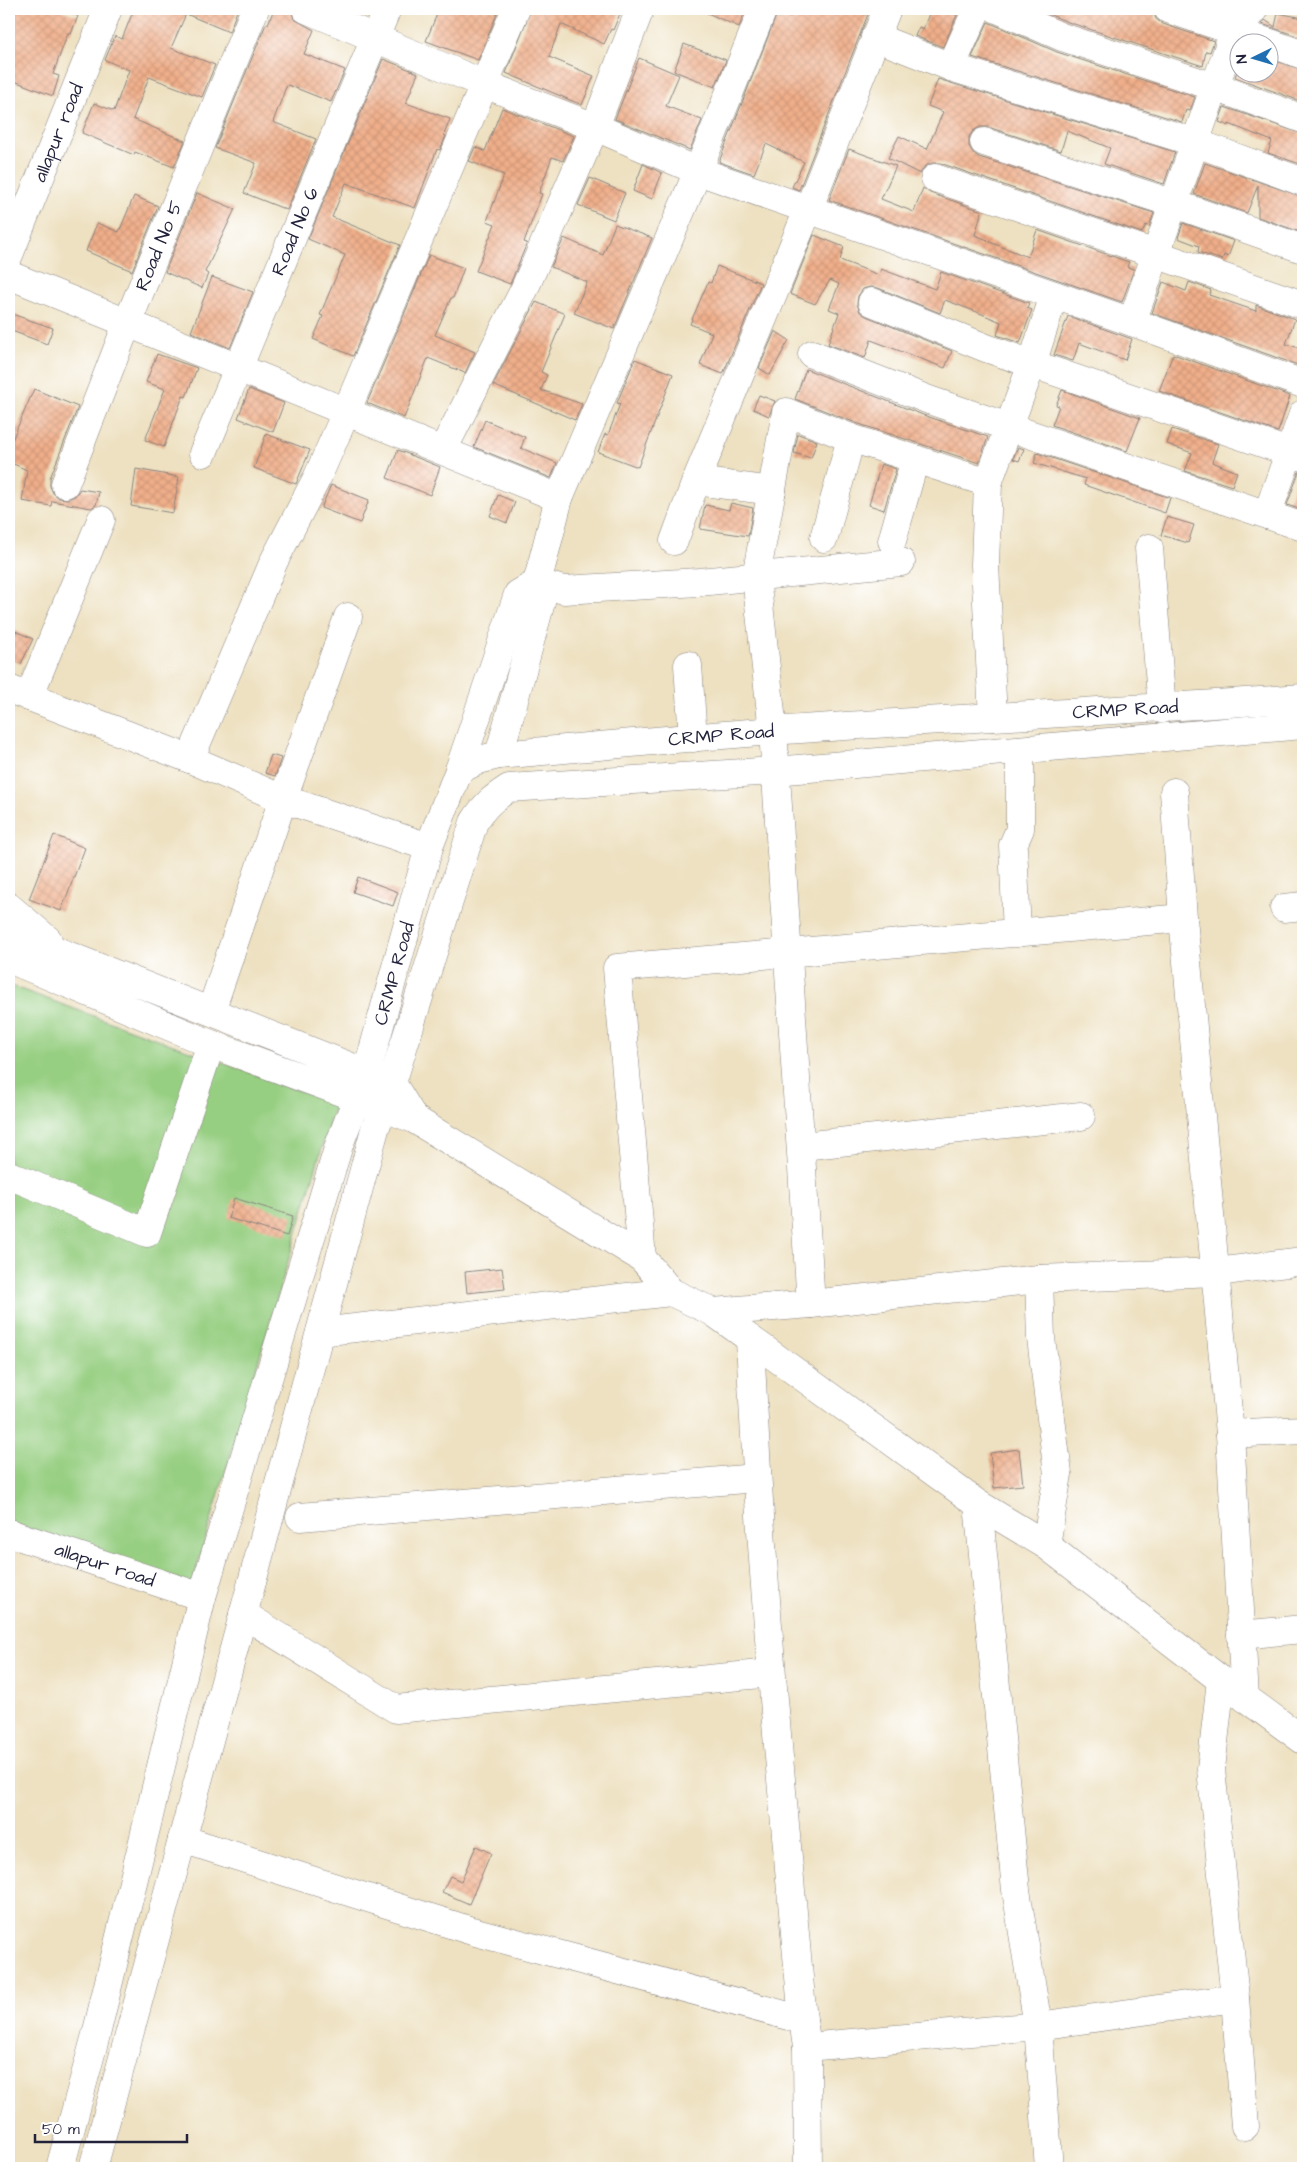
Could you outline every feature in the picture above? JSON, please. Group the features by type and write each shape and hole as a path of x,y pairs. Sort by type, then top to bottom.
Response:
{"street":[{"name":"allapur road","path":"9,255 108,9"},
{"name":"Road No 5","path":"65,484 127,324 256,9"},
{"path":"306,9 698,171 1132,322 1303,384"},
{"name":"Road No 6","path":"203,454 387,9"},
{"path":"190,759 274,560 318,476 347,410 516,9"},
{"path":"443,450 524,290 595,127 640,9"},
{"path":"499,755 541,602 538,583 559,498 698,171 763,9"},
{"path":"674,541 696,482 808,210 887,9"},
{"path":"952,68 977,9"},
{"path":"997,9 1062,37 1215,87 1303,119"},
{"path":"1168,9 1234,32 1254,9"},
{"path":"875,37 952,68 1194,142 1303,182"},
{"path":"1132,322 1230,44"},
{"path":"1280,47 1303,54"},
{"path":"984,142 1175,204 1303,250"},
{"path":"935,178 1303,305"},
{"path":"9,275 127,324 347,410 559,498"},
{"path":"993,717 984,566 988,483 1032,364 1054,295"},
{"path":"872,302 986,348 1296,454"},
{"path":"812,354 929,400 1303,527"},
{"path":"811,1304 773,731 756,577 786,412 851,438 988,483"},
{"path":"1267,514 1296,454 1303,414"},
{"path":"824,538 851,438"},
{"path":"459,770 518,594 538,583 564,590 756,577 896,551 915,459"},
{"path":"696,482 772,491"},
{"path":"101,520 19,693 190,759 283,799 429,847"},
{"path":"1149,548 1162,709"},
{"path":"211,1011 283,799 348,617"},
{"path":"688,665 693,738"},
{"name":"CRMP Road","path":"60,2168 97,2031 202,1597 339,1145 362,1084 429,847 459,770 479,760 499,755 773,731 993,717 1162,709 1303,698"},
{"name":"CRMP Road","path":"93,2168 375,1129 392,1083 474,822 490,800 509,788 775,771 1303,725"},
{"path":"1017,933 1013,845 1020,829 1020,750"},
{"path":"1174,792 1183,918 1217,1272 1230,1434 1245,1698"},
{"path":"9,907 59,966"},
{"path":"642,1258 617,968 1183,918"},
{"path":"9,932 18,960"},
{"path":"18,960 59,966 211,1044 362,1084 392,1083 414,1119"},
{"path":"18,960 59,966 211,1011 362,1084 383,1109 414,1119 642,1258 671,1292 714,1312 978,1504 1046,1545 1221,1680 1303,1740"},
{"path":"9,1175 147,1232 211,1044"},
{"path":"802,1146 1081,1116"},
{"path":"714,1312 811,1304 1039,1279 1217,1272 1303,1262"},
{"path":"1039,1279 1041,1338 1058,1474 1046,1545"},
{"path":"320,1332 671,1292"},
{"path":"750,1339 756,1478 803,2020 807,2047 808,2168"},
{"path":"1230,1434 1303,1430"},
{"path":"300,1517 756,1478"},
{"path":"978,1504 1016,1890 1038,2026 1049,2168"},
{"name":"allapur road","path":"9,1533 202,1597"},
{"path":"243,1614 396,1709 772,1673"},
{"path":"1241,1635 1303,1629"},
{"path":"1221,1680 1211,1770 1235,1998 1245,2126"},
{"path":"182,1839 472,1931 803,2020"},
{"path":"807,2047 1038,2026 1235,1998"}],"green space":[{"path":"9,985 335,1104 192,1584 9,1522"}],"building":[{"path":"9,9 59,9 78,16 71,34 68,33 53,74 59,76 53,96 9,79"},
{"path":"134,9 231,9 237,11 229,32 186,14 171,48 215,65 202,97 149,77 133,119 185,141 174,167 135,152 134,155 82,133 94,103 114,111 129,70 105,60 115,36 122,39"},
{"path":"274,9 291,9 294,19 314,30 304,54 345,70 331,102 288,85 286,87 273,122 316,139 287,210 244,193 256,163 215,148 266,24 268,24"},
{"path":"439,9 499,9 478,60 426,41"},
{"path":"531,9 622,9 613,30 611,29 604,44 561,24 549,57 594,76 582,105 506,73"},
{"path":"698,9 746,9 739,27"},
{"path":"792,9 870,9 799,190 792,187 804,162 766,144 754,174 719,162 778,11 790,17"},
{"path":"931,9 942,9 957,15 943,47 915,36 919,27 923,29"},
{"path":"1036,9 1153,9 1156,19 1163,24 1214,41 1210,52 1206,51 1203,66 1068,22"},
{"path":"1278,13 1303,18 1303,38 1262,24 1265,20 1275,27"},
{"path":"988,22 1057,52 1195,97 1190,111 1186,110 1182,122 972,57"},
{"path":"684,44 726,60 715,87 674,71"},
{"path":"639,58 679,75 666,106 702,120 690,150 615,119"},
{"path":"383,59 418,73 406,103 450,119 444,135 446,136 440,150 437,149 415,208 346,183 332,217 400,245 353,356 313,339 323,316 320,315 345,255 308,239"},
{"path":"1280,62 1303,70 1303,102 1249,82 1280,82"},
{"path":"938,79 1175,152 1164,184 1104,164 1110,148 1067,131 1061,151 988,127 980,127 973,131 969,137 969,146 973,153 979,157 1154,213 1149,227 1146,225 1142,233 940,163 925,166 920,174 888,158 899,136 927,149 943,112 928,106"},
{"path":"1224,107 1303,134 1303,165 1268,153 1272,141 1219,122"},
{"path":"502,108 574,136 563,161 552,157 539,193 542,194 524,242 527,243 510,284 476,271 495,224 487,221 504,175 469,161 475,147 485,151"},
{"path":"849,149 896,166 881,199 914,212 923,188 930,193 982,211 975,235 1028,257 1037,230 1129,262 1127,267 1134,269 1122,302 829,200"},
{"path":"1205,163 1303,197 1303,233 1258,217 1258,185 1247,213 1194,194"},
{"path":"643,164 662,173 652,199 633,191"},
{"path":"590,178 625,193 614,220 578,205"},
{"path":"197,193 235,209 205,272 208,274 202,288 165,272"},
{"path":"134,196 158,206 132,271 86,251 97,223 119,232"},
{"path":"1183,223 1234,241 1228,257 1224,255 1222,260 1198,252 1199,246 1178,238"},
{"path":"615,224 652,238 614,329 574,313 587,282 551,267 564,238 603,255"},
{"path":"814,235 844,247 840,260 879,275 881,269 935,289 941,272 1029,303 1027,308 1032,310 1020,343 997,335 1001,322 945,300 940,313 878,288 870,287 863,289 858,296 857,304 860,312 952,351 945,368 871,340 865,358 828,344 839,313 829,309 839,284 830,280 815,304 790,294"},
{"path":"429,255 464,268 453,298 451,298 435,335 475,352 465,373 428,358 404,418 367,403"},
{"path":"717,266 761,283 723,374 700,365 712,333 690,324 708,282 711,283"},
{"path":"212,277 253,292 230,348 191,332"},
{"path":"1163,282 1186,291 1189,282 1211,290 1209,295 1256,311 1256,305 1295,319 1286,344 1303,349 1303,367 1152,313"},
{"path":"536,302 565,314 541,372 547,375 541,390 582,404 575,420 493,385"},
{"path":"9,313 53,328 47,344 9,330"},
{"path":"1068,316 1132,339 1125,360 1079,343 1073,361 1054,355"},
{"path":"775,331 789,340 770,375 759,368"},
{"path":"157,354 197,368 186,397 183,396 164,447 145,440 165,389 146,382"},
{"path":"1173,354 1290,396 1278,432 1159,391"},
{"path":"635,359 673,374 638,467 598,452 605,434 608,435 620,404 617,403"},
{"path":"806,369 923,415 988,437 979,463 856,423 795,399"},
{"path":"34,389 78,407 50,478 50,486 53,493 59,498 67,499 75,496 80,489 99,492 96,505 91,508 52,501 51,506 22,501 27,470 9,462 9,447"},
{"path":"249,389 284,403 273,432 238,418"},
{"path":"1062,390 1140,418 1127,451 1052,425 1059,406 1056,405"},
{"path":"759,395 775,401 769,416 753,409"},
{"path":"485,420 525,437 521,448 557,463 551,478 474,447"},
{"path":"1172,429 1218,444 1212,462 1237,472 1232,486 1185,471 1192,453 1167,444"},
{"path":"266,434 310,450 296,484 254,468"},
{"path":"798,434 817,441 811,458 794,453"},
{"path":"1018,447 1024,449 1019,461 1013,459"},
{"path":"398,450 440,467 430,495 387,478"},
{"path":"1037,453 1170,498 1165,513 1084,485 1086,479 1034,463"},
{"path":"881,464 896,469 884,510 869,505"},
{"path":"136,469 179,477 173,513 131,506"},
{"path":"1299,472 1303,472 1303,497 1299,509 1287,505"},
{"path":"331,485 369,500 360,523 321,508"},
{"path":"498,495 515,502 507,523 490,516"},
{"path":"731,503 753,508 748,536 700,529 705,505 729,510"},
{"path":"1167,517 1194,525 1188,543 1161,535"},
{"path":"9,628 33,639 21,664 9,658"},
{"path":"271,755 281,758 275,776 265,773"},
{"path":"54,835 85,848 61,911 29,899"},
{"path":"358,877 398,892 393,906 353,892"},
{"path":"234,1198 293,1216 287,1236 228,1218"},
{"path":"502,1268 505,1289 467,1293 465,1272"},
{"path":"1019,1449 1023,1485 994,1488 990,1453"},
{"path":"476,1846 491,1853 469,1904 442,1892 450,1876 461,1881"}]}
